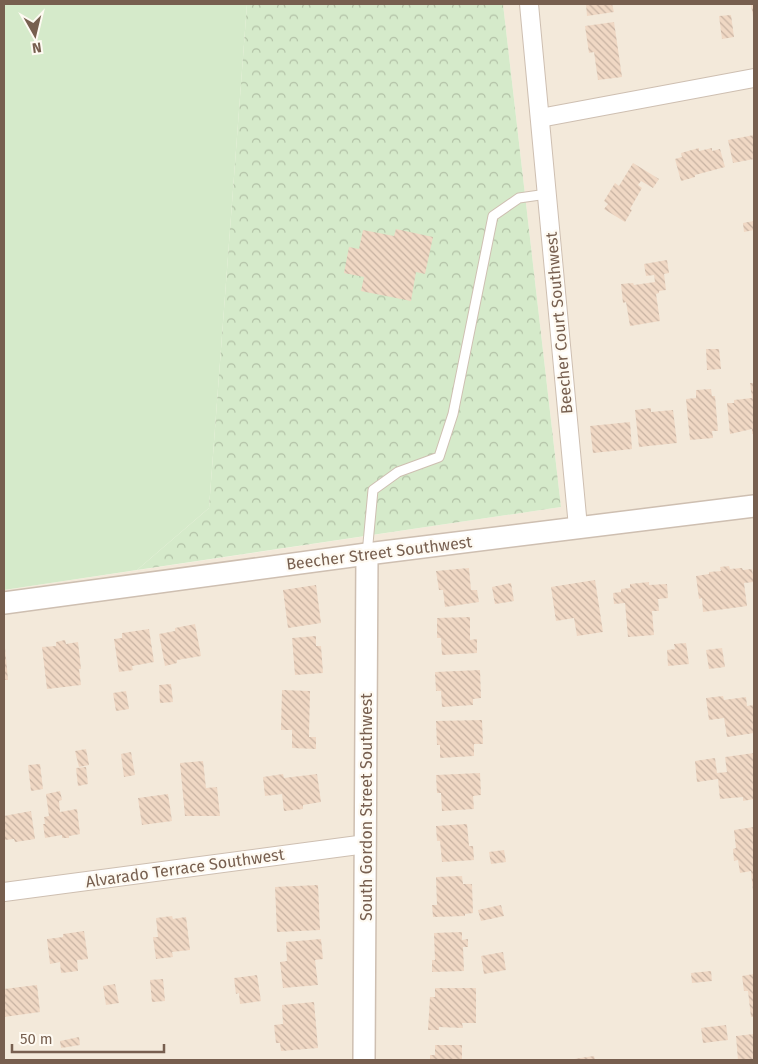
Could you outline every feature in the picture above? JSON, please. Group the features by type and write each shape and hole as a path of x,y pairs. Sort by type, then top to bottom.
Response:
{"street":[{"name":"Beecher Court Southwest","path":"529,4 578,527"},
{"path":"540,118 754,78"},
{"name":"Beecher Street Southwest","path":"4,603 367,554 754,506"},
{"name":"South Gordon Street Southwest","path":"364,1060 367,554"},
{"name":"Alvarado Terrace Southwest","path":"4,892 366,844"}],"lane":[{"path":"367,554 373,490 398,472 439,457 453,414 493,216 519,198 547,194"}],"shaded area":[{"path":"503,4 754,4 754,1060 4,1060 4,590 561,507"}],"green space":[{"path":"4,4 247,4 209,508 137,570 4,590"},
{"path":"247,4 503,4 561,507 137,570 209,508"}],"building":[{"path":"586,4 612,4 614,12 587,16"},
{"path":"751,4 754,4 754,17 753,17"},
{"path":"731,15 734,37 722,39 719,16"},
{"path":"614,22 622,77 598,80 594,52 589,53 585,26"},
{"path":"754,135 754,159 733,163 728,140"},
{"path":"699,148 699,151 712,148 712,151 720,149 725,167 681,181 675,159 682,157 681,153"},
{"path":"633,163 659,179 653,188 641,181 638,185 642,188 625,222 604,209 608,204 604,201 615,183 619,186"},
{"path":"754,221 754,230 744,232 743,223"},
{"path":"396,229 433,237 425,274 416,272 411,301 361,291 364,277 344,273 349,247 359,249 363,230 394,236"},
{"path":"667,260 669,273 664,274 666,290 659,291 656,294 660,321 630,326 626,302 623,303 621,284 633,283 634,285 655,282 654,275 646,276 644,264"},
{"path":"706,349 719,349 721,369 707,370"},
{"path":"750,383 754,383 754,434 752,434 752,429 730,434 727,403 734,403 734,400 752,398"},
{"path":"711,389 712,396 715,396 718,431 712,431 713,438 690,440 686,399 696,398 696,390"},
{"path":"651,408 651,412 673,410 677,443 639,447 635,410"},
{"path":"630,422 632,449 593,453 590,426"},
{"path":"729,566 730,569 752,569 754,582 744,583 747,606 703,612 702,598 699,599 696,576 721,571 720,567"},
{"path":"469,568 471,590 477,590 479,602 445,607 443,590 439,590 436,571"},
{"path":"595,580 603,632 577,636 574,618 556,621 551,587"},
{"path":"649,582 649,585 667,584 668,598 658,599 659,611 652,611 654,635 628,637 625,603 614,604 613,593 621,592 621,589 630,588 630,584"},
{"path":"511,583 514,601 495,604 492,587"},
{"path":"316,585 321,623 288,628 283,590"},
{"path":"470,617 470,640 477,639 477,653 442,655 441,638 437,638 437,618"},
{"path":"195,624 201,656 177,660 177,663 165,666 159,634"},
{"path":"149,629 154,662 132,666 133,670 119,672 114,639 122,638 122,633"},
{"path":"316,636 316,646 321,646 323,673 295,675 292,638"},
{"path":"65,640 66,644 78,642 81,685 47,689 42,647 56,646 56,642"},
{"path":"686,643 689,664 668,666 667,650 675,649 674,644"},
{"path":"5,648 8,680 4,680"},
{"path":"722,648 725,667 709,669 706,650"},
{"path":"480,670 481,698 473,699 473,705 442,707 441,691 436,691 435,672"},
{"path":"171,684 173,702 160,703 159,685"},
{"path":"282,690 310,691 309,737 316,737 316,749 292,748 292,730 281,730"},
{"path":"126,691 129,709 116,711 113,693"},
{"path":"723,696 724,700 746,697 747,706 754,705 754,733 727,737 724,718 709,720 706,698"},
{"path":"482,720 483,744 474,744 474,756 440,758 440,745 437,745 436,721"},
{"path":"86,749 89,765 79,767 75,751"},
{"path":"131,752 135,775 124,777 121,754"},
{"path":"754,753 754,799 743,801 743,797 720,799 718,779 697,782 695,761 715,758 717,773 727,772 725,757"},
{"path":"203,761 206,788 217,787 220,816 185,816 180,763"},
{"path":"40,764 43,789 31,791 28,765"},
{"path":"86,767 88,784 78,786 76,768"},
{"path":"480,773 481,795 473,796 474,809 442,811 441,793 437,793 436,775"},
{"path":"283,774 284,778 317,774 321,802 303,805 303,809 284,811 282,794 265,796 263,777"},
{"path":"60,791 62,800 59,801 60,812 77,809 80,834 69,836 69,838 62,838 62,835 45,838 44,817 49,816 46,794"},
{"path":"168,794 172,821 142,825 138,798"},
{"path":"31,811 35,839 15,842 14,839 4,840 4,816"},
{"path":"467,824 469,846 473,846 474,860 442,862 436,826"},
{"path":"754,827 753,891 751,871 740,873 738,860 734,861 733,849 736,848 734,830"},
{"path":"504,850 506,862 491,864 489,852"},
{"path":"462,876 463,884 472,884 473,913 465,914 465,916 433,917 432,905 437,905 436,877"},
{"path":"318,885 320,930 277,932 275,887"},
{"path":"501,905 504,916 481,921 478,910"},
{"path":"172,916 173,919 186,917 190,950 172,952 173,957 156,959 153,937 158,937 156,918"},
{"path":"84,931 88,959 77,960 78,971 61,973 60,962 50,964 47,939 63,937 63,934"},
{"path":"462,932 462,940 468,939 468,947 463,947 464,971 432,972 432,960 435,960 434,933"},
{"path":"321,939 323,959 315,960 318,985 283,988 280,962 287,961 286,942"},
{"path":"503,952 506,970 484,974 481,956"},
{"path":"711,971 712,981 692,983 691,973"},
{"path":"754,974 754,1017 751,1017 748,991 744,991 742,976"},
{"path":"257,975 261,1001 240,1004 239,993 236,994 234,978"},
{"path":"163,979 165,1001 152,1002 150,980"},
{"path":"115,984 119,1003 106,1005 103,986"},
{"path":"37,985 40,1012 4,1017 4,989"},
{"path":"435,988 476,988 476,1023 462,1023 463,1028 439,1027 439,1030 428,1030 430,997 435,997"},
{"path":"314,1002 318,1048 281,1051 280,1043 276,1043 274,1025 283,1024 282,1005"},
{"path":"726,1025 728,1040 703,1043 701,1028"},
{"path":"754,1034 754,1060 738,1060 736,1036"},
{"path":"79,1037 80,1045 61,1048 60,1041"},
{"path":"435,1045 462,1045 462,1060 430,1060 430,1055 435,1055"},
{"path":"594,1056 595,1060 574,1060 574,1059"}]}
